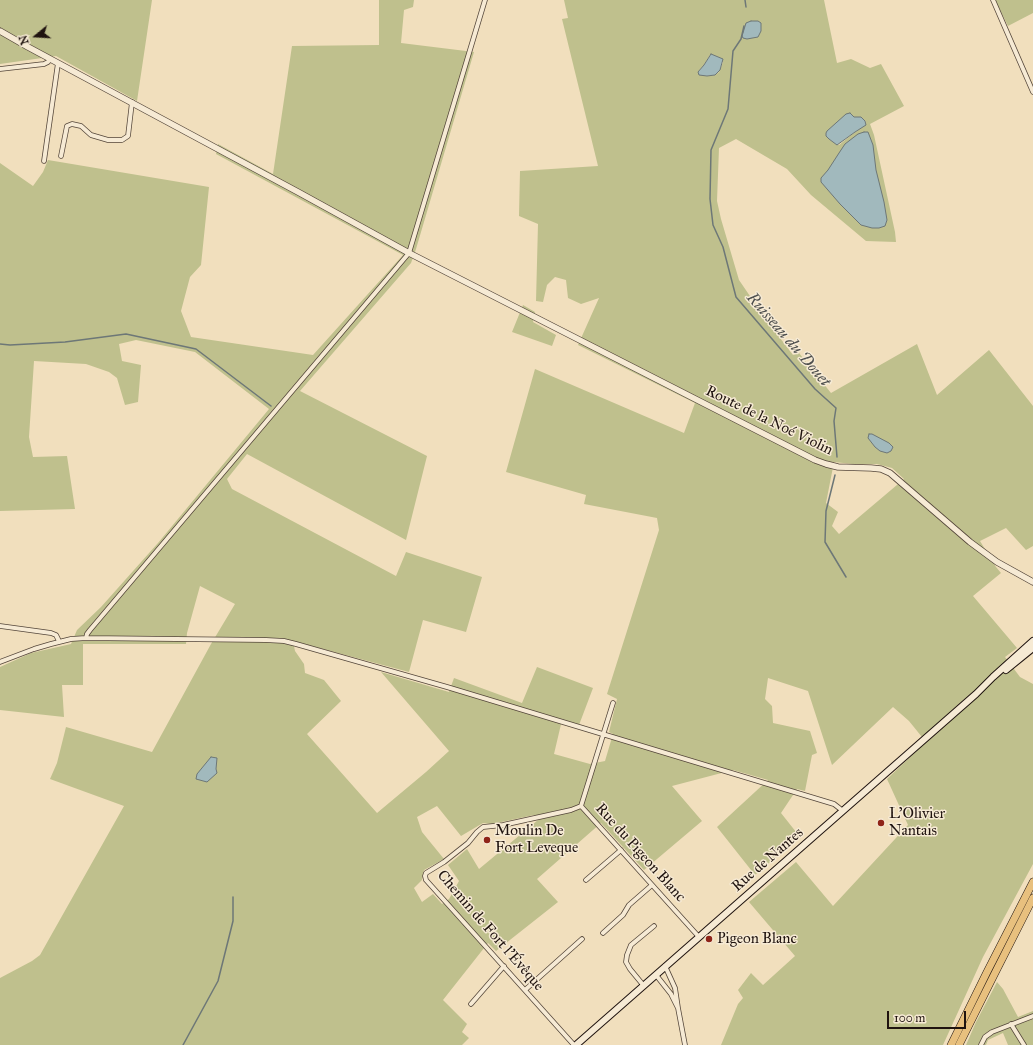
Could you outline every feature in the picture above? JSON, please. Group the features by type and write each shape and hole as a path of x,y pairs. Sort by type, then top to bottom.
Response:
{"highway":[{"path":"951,1045 1033,882"},
{"path":"960,1045 1033,898"}],"main road":[{"name":"Rue de Nantes","path":"575,1045 976,694 1033,641"},
{"name":"Rue de Nantes","path":"976,694 1033,648"}],"street":[{"path":"86,638 86,634 409,253 485,0"},
{"path":"993,0 1033,92"},
{"name":"Route de la Noé Violin","path":"0,31 409,253 815,460 838,467 881,469 890,473 970,542 997,562 1033,582"},
{"path":"0,69 44,64 50,59"},
{"path":"44,161 58,63"},
{"path":"61,156 67,126 72,124 82,126 91,135 108,140 122,140 128,136 132,102"},
{"path":"0,626 51,633 56,635 59,642"},
{"path":"0,662 59,642 86,638 266,640 296,644 439,685 834,804 843,811"},
{"name":"Rue du Pigeon Blanc","path":"613,703 581,806 699,937"},
{"name":"Chemin de Fort l'Évêque","path":"575,1045 426,880 425,876 426,873 444,862 468,843 483,827 503,825 571,810 581,806"},
{"path":"586,880 621,850"},
{"path":"603,932 623,915 629,905 652,885"},
{"path":"644,986 626,962 631,945 654,926"},
{"path":"525,990 582,939"},
{"path":"471,1004 504,966"},
{"path":"665,966 675,988 685,1045"},
{"path":"656,975 671,994 678,1008"},
{"path":"981,1045 985,1037 989,1034 1033,1016"},
{"path":"1011,1024 1024,1045"}],"green space":[{"path":"0,0 152,0 137,101 56,56 0,64"},
{"path":"379,0 414,0 413,7 404,10 401,43 474,52 411,263 300,391 427,456 406,540 247,454 227,479 232,489 396,576 406,552 482,577 466,632 423,620 409,672 293,641 295,651 304,664 305,673 324,680 341,701 307,734 377,813 449,751 381,672 449,692 454,678 522,703 537,667 593,688 579,725 562,720 554,754 590,764 605,761 613,734 609,732 617,699 607,694 659,530 657,518 584,504 586,495 506,472 535,369 684,433 695,403 578,345 599,298 581,304 568,298 566,280 555,277 547,285 543,302 536,301 538,224 519,216 520,171 598,166 562,19 568,18 564,0 824,0 837,63 851,59 870,68 881,64 904,106 870,124 874,135 896,242 866,241 811,195 787,169 736,139 719,148 717,201 739,280 767,321 793,355 799,353 831,393 917,344 937,395 989,350 1033,406 1033,546 1026,550 1006,528 980,541 1001,573 973,596 1017,648 1005,657 1020,677 1033,684 1033,864 983,957 943,1045 721,1045 738,1004 743,998 738,990 751,973 763,985 795,956 749,902 796,862 833,906 908,825 887,779 926,742 909,721 893,707 832,765 808,691 768,678 765,699 772,706 773,723 810,731 817,753 812,755 805,791 797,789 781,813 800,837 755,875 717,827 768,780 733,770 672,786 702,821 644,870 601,823 537,879 558,902 496,951 488,943 443,1000 467,1024 462,1032 469,1038 462,1045 0,1045 0,978 32,961 40,955 124,806 50,779 57,763 66,727 152,752 211,644 235,604 200,586 187,633 186,644 83,644 83,685 62,685 64,717 0,710 0,667 31,653 71,644 77,630 101,607 158,543 269,409 195,352 136,340 119,344 122,361 141,365 138,402 125,405 117,378 109,372 86,364 34,361 29,437 33,457 67,456 75,509 0,511 0,163 33,186 43,172 48,160 209,187 201,265 190,277 181,311 191,337 313,355 403,255 216,154 218,144 273,174 292,46 379,45","holes":["710,55 723,62 719,72 715,75 707,76 698,72","850,113 854,117 861,117 866,122 839,145 826,136","834,462 877,464 892,468 904,479 839,534 832,526 838,512 826,503","437,806 461,836 483,823 492,824 534,815 538,820 479,869 467,849 448,865 459,881 449,899 442,904 433,894 422,902 414,888 422,880 424,870 444,859 422,832 417,817"]},
{"path":"995,0 1033,0 1033,13 1008,26"},
{"path":"523,305 535,312 533,322 556,335 552,346 512,332"},
{"path":"997,982 1003,989 1018,1017 1033,1011 1033,1045 1008,1045 1003,1033 988,1040 986,1045 966,1045"}],"water":[{"path":"758,21 761,23 761,31 758,37 747,39 743,38 742,36 746,23"},
{"path":"711,54 723,59 720,70 715,75 699,75 698,72"},
{"path":"850,113 854,117 861,117 865,121 866,125 837,145 826,136 826,133 846,114"},
{"path":"868,132 873,145 876,170 887,220 885,226 879,228 861,225 821,182 821,178 845,144 858,134"},
{"path":"869,434 872,434 889,443 893,447 891,451 887,453 880,451 868,438"},
{"path":"211,757 217,758 217,773 207,782 196,779 197,774"}],"waterway":[{"name":"Ruisseau du Douet","path":"745,0 746,7"},
{"name":"Ruisseau du Douet","path":"744,26 741,39 733,51 728,109 711,150 710,199 713,225 723,247 736,297 815,389 836,408 834,421 837,457"},
{"path":"0,344 10,345 65,342 126,334 196,349 271,406"},
{"name":"Ruisseau du Douet","path":"835,475 826,511 825,542 846,577"},
{"path":"183,1045 218,981 233,921 233,897"}],"place":[{"name":"L'Olivier Nantais","path":"881,823"},
{"name":"Moulin De Fort Leveque","path":"487,840"},
{"name":"Pigeon Blanc","path":"709,939"}]}
